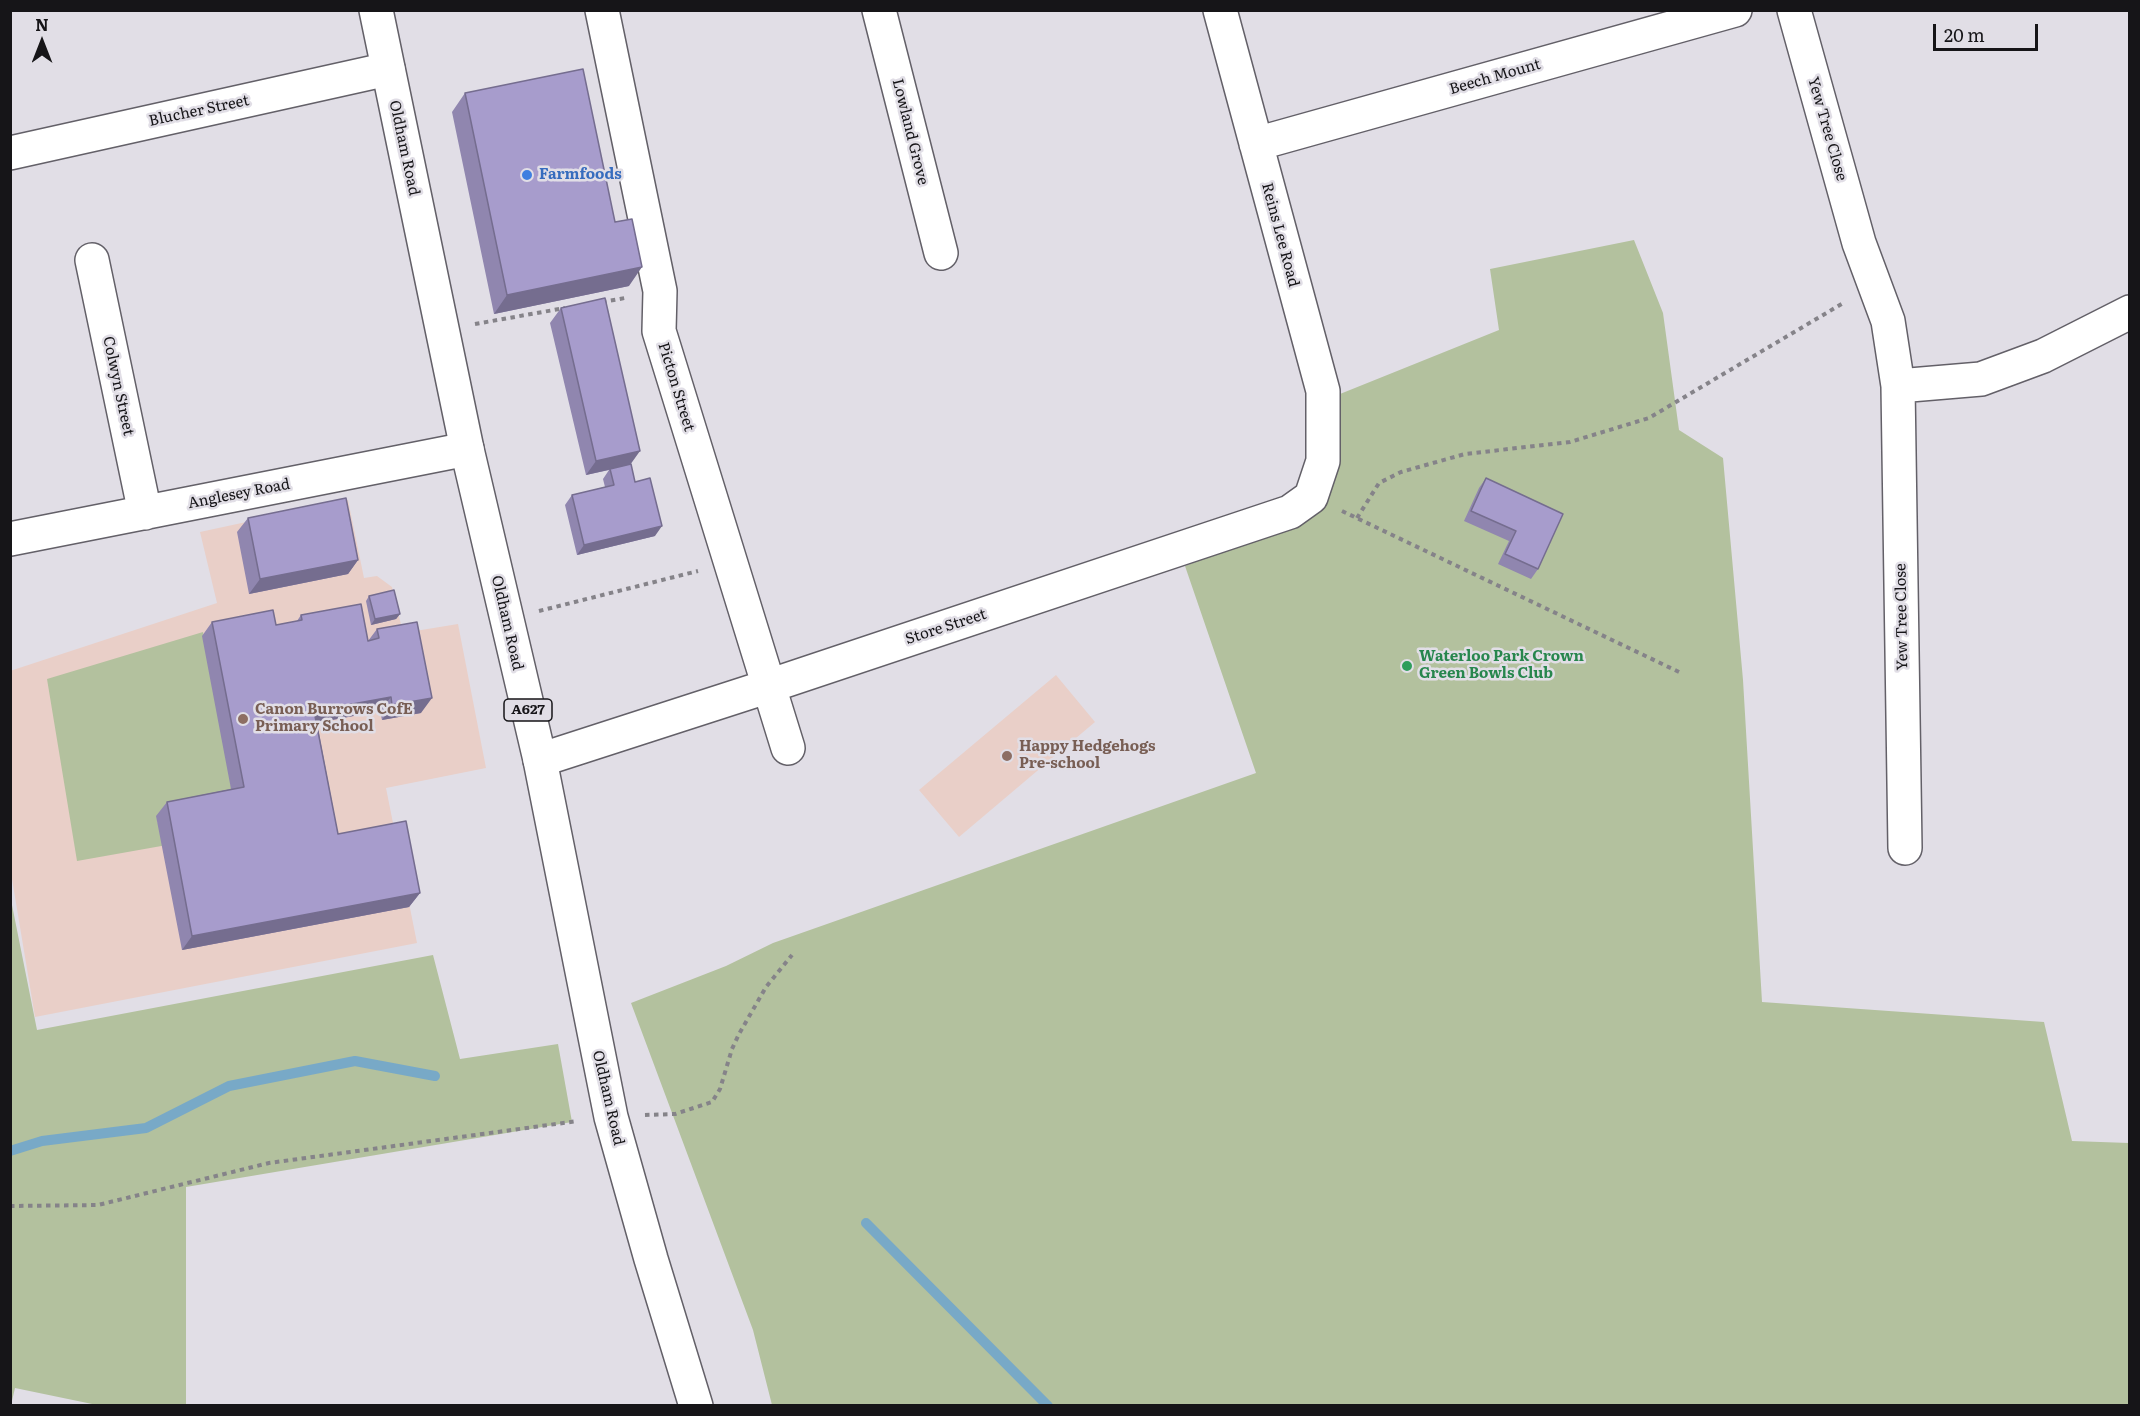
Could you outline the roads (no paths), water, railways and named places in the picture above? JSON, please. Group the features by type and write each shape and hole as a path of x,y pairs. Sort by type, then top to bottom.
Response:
{"main road":[{"name":"Oldham Road","path":"376,10 467,449 540,760 610,1117 696,1406"},
{"name":"Picton Street","path":"602,10 660,291 659,331 788,748"},
{"name":"Lowland Grove","path":"879,10 941,253"},
{"name":"Reins Lee Road","path":"1220,10 1323,391 1323,461 1311,497"},
{"name":"Beech Mount","path":"1256,144 1735,10"},
{"name":"Yew Tree Close","path":"1794,10 1859,243 1888,321 1898,386 1905,848"},
{"name":"Blucher Street","path":"10,153 388,69"},
{"name":"Colwyn Street","path":"92,260 145,513"},
{"path":"1898,386 1981,379 2043,356 2130,312"},
{"name":"Anglesey Road","path":"10,539 467,449"},
{"name":"Store Street","path":"540,760 1290,512 1311,497"}],"waterway":[{"path":"10,1151 42,1141 146,1128 229,1086 355,1061 435,1076"},
{"path":"866,1223 1048,1406"}],"place":[{"name":"Farmfoods","path":"527,175"},
{"name":"Waterloo Park Crown Green Bowls Club","path":"1407,666"},
{"name":"Canon Burrows CofE Primary School","path":"243,719"},
{"name":"Happy Hedgehogs Pre-school","path":"1007,756"}]}
